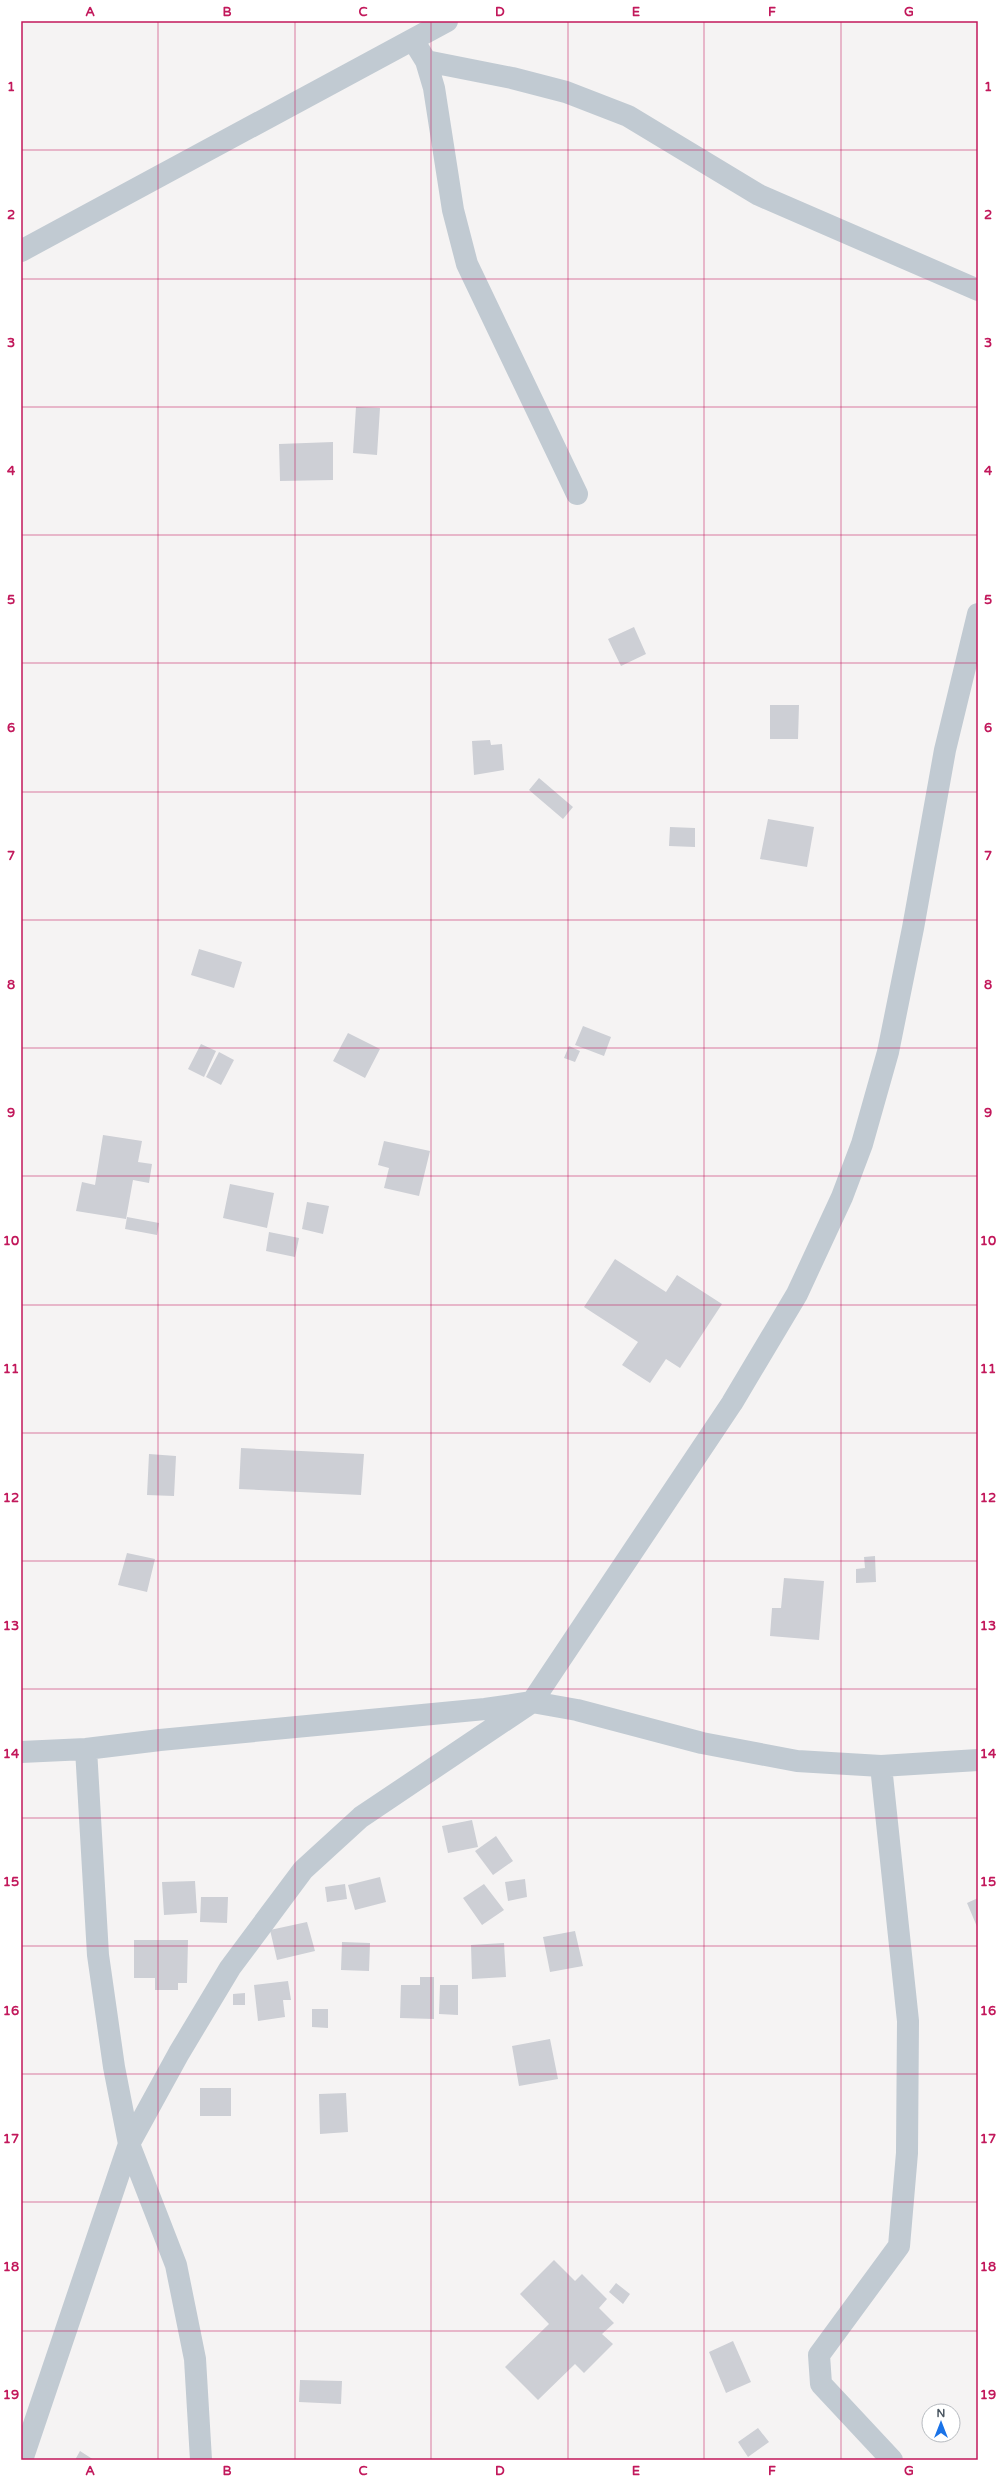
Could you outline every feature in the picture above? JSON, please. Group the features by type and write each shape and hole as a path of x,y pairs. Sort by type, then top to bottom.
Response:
{"street":[{"path":"21,251 447,21"},
{"path":"413,40 426,61 439,110 453,210 467,264 577,494"},
{"path":"426,61 458,66 558,90 628,116 759,195 978,290"},
{"path":"22,2460 129,2144 179,2053 230,1968 303,1870 361,1817 532,1702 732,1403 797,1294 842,1197 862,1144 888,1052 913,928 945,750 978,614"},
{"path":"21,1752 86,1750 160,1740 485,1709 532,1702 577,1710 702,1743 797,1761 881,1766 978,1760"},
{"path":"86,1750 98,1955 114,2067 129,2144 176,2265 195,2360 201,2460"},
{"path":"881,1766 908,2021 907,2153 899,2246 819,2355 821,2384 892,2460"}],"building":[{"path":"356,407 380,408 377,455 353,453"},
{"path":"333,442 333,480 280,481 279,444"},
{"path":"634,627 646,654 621,666 608,639"},
{"path":"770,705 799,705 798,739 770,739"},
{"path":"490,740 491,745 502,744 504,770 474,775 472,741"},
{"path":"539,778 573,807 563,819 529,790"},
{"path":"768,819 814,827 807,867 760,859"},
{"path":"670,827 695,828 695,847 669,846"},
{"path":"199,949 242,962 234,988 191,975"},
{"path":"583,1026 611,1037 604,1056 575,1045"},
{"path":"348,1033 380,1049 365,1078 333,1061"},
{"path":"201,1044 216,1051 204,1077 188,1069"},
{"path":"569,1046 580,1051 575,1062 564,1058"},
{"path":"219,1052 234,1060 221,1085 206,1077"},
{"path":"103,1135 142,1141 138,1162 152,1164 149,1183 133,1180 126,1219 76,1211 82,1182 95,1185"},
{"path":"384,1141 430,1151 419,1196 384,1188 389,1168 378,1165"},
{"path":"230,1184 274,1193 267,1228 223,1218"},
{"path":"307,1202 329,1206 323,1234 302,1229"},
{"path":"127,1217 159,1223 157,1235 125,1229"},
{"path":"269,1232 299,1238 295,1257 266,1251"},
{"path":"615,1259 666,1292 677,1275 722,1304 680,1368 666,1359 650,1383 622,1365 638,1342 584,1307"},
{"path":"241,1448 364,1454 361,1495 239,1489"},
{"path":"149,1454 176,1456 174,1496 147,1495"},
{"path":"127,1553 155,1559 147,1592 118,1585"},
{"path":"875,1556 876,1582 856,1583 856,1569 865,1568 864,1557"},
{"path":"784,1578 824,1581 819,1640 770,1636 772,1608 781,1608"},
{"path":"472,1820 478,1847 448,1853 442,1826"},
{"path":"496,1836 513,1861 493,1875 475,1851"},
{"path":"380,1877 386,1902 355,1910 348,1885"},
{"path":"525,1879 527,1897 508,1901 505,1882"},
{"path":"195,1881 197,1913 164,1915 162,1882"},
{"path":"345,1884 347,1899 327,1902 325,1887"},
{"path":"484,1884 504,1910 482,1925 463,1898"},
{"path":"201,1897 228,1897 227,1923 200,1922"},
{"path":"978,1898 978,1929 967,1903"},
{"path":"307,1922 315,1951 277,1960 270,1930"},
{"path":"575,1931 583,1966 550,1972 543,1937"},
{"path":"134,1940 188,1940 187,1983 178,1983 178,1990 155,1990 155,1978 134,1978"},
{"path":"342,1942 370,1943 369,1971 341,1970"},
{"path":"504,1943 506,1977 472,1979 471,1945"},
{"path":"420,1977 434,1977 434,2019 400,2018 401,1985 420,1985"},
{"path":"288,1981 291,2000 283,2000 285,2017 258,2021 254,1985"},
{"path":"440,1985 458,1985 458,2015 439,2014"},
{"path":"245,1993 245,2005 233,2005 233,1994"},
{"path":"312,2009 328,2009 328,2028 312,2027"},
{"path":"550,2039 558,2079 519,2086 512,2046"},
{"path":"200,2088 231,2088 231,2116 200,2116"},
{"path":"346,2093 348,2132 320,2134 319,2094"},
{"path":"554,2260 575,2281 582,2274 607,2299 599,2308 614,2323 602,2334 613,2344 584,2373 575,2364 538,2400 505,2367 549,2324 520,2294"},
{"path":"616,2283 630,2294 623,2304 609,2292"},
{"path":"733,2341 751,2382 726,2393 709,2352"},
{"path":"300,2380 342,2381 341,2404 299,2402"},
{"path":"758,2428 769,2442 748,2457 738,2442"},
{"path":"80,2451 94,2460 75,2460"}]}
